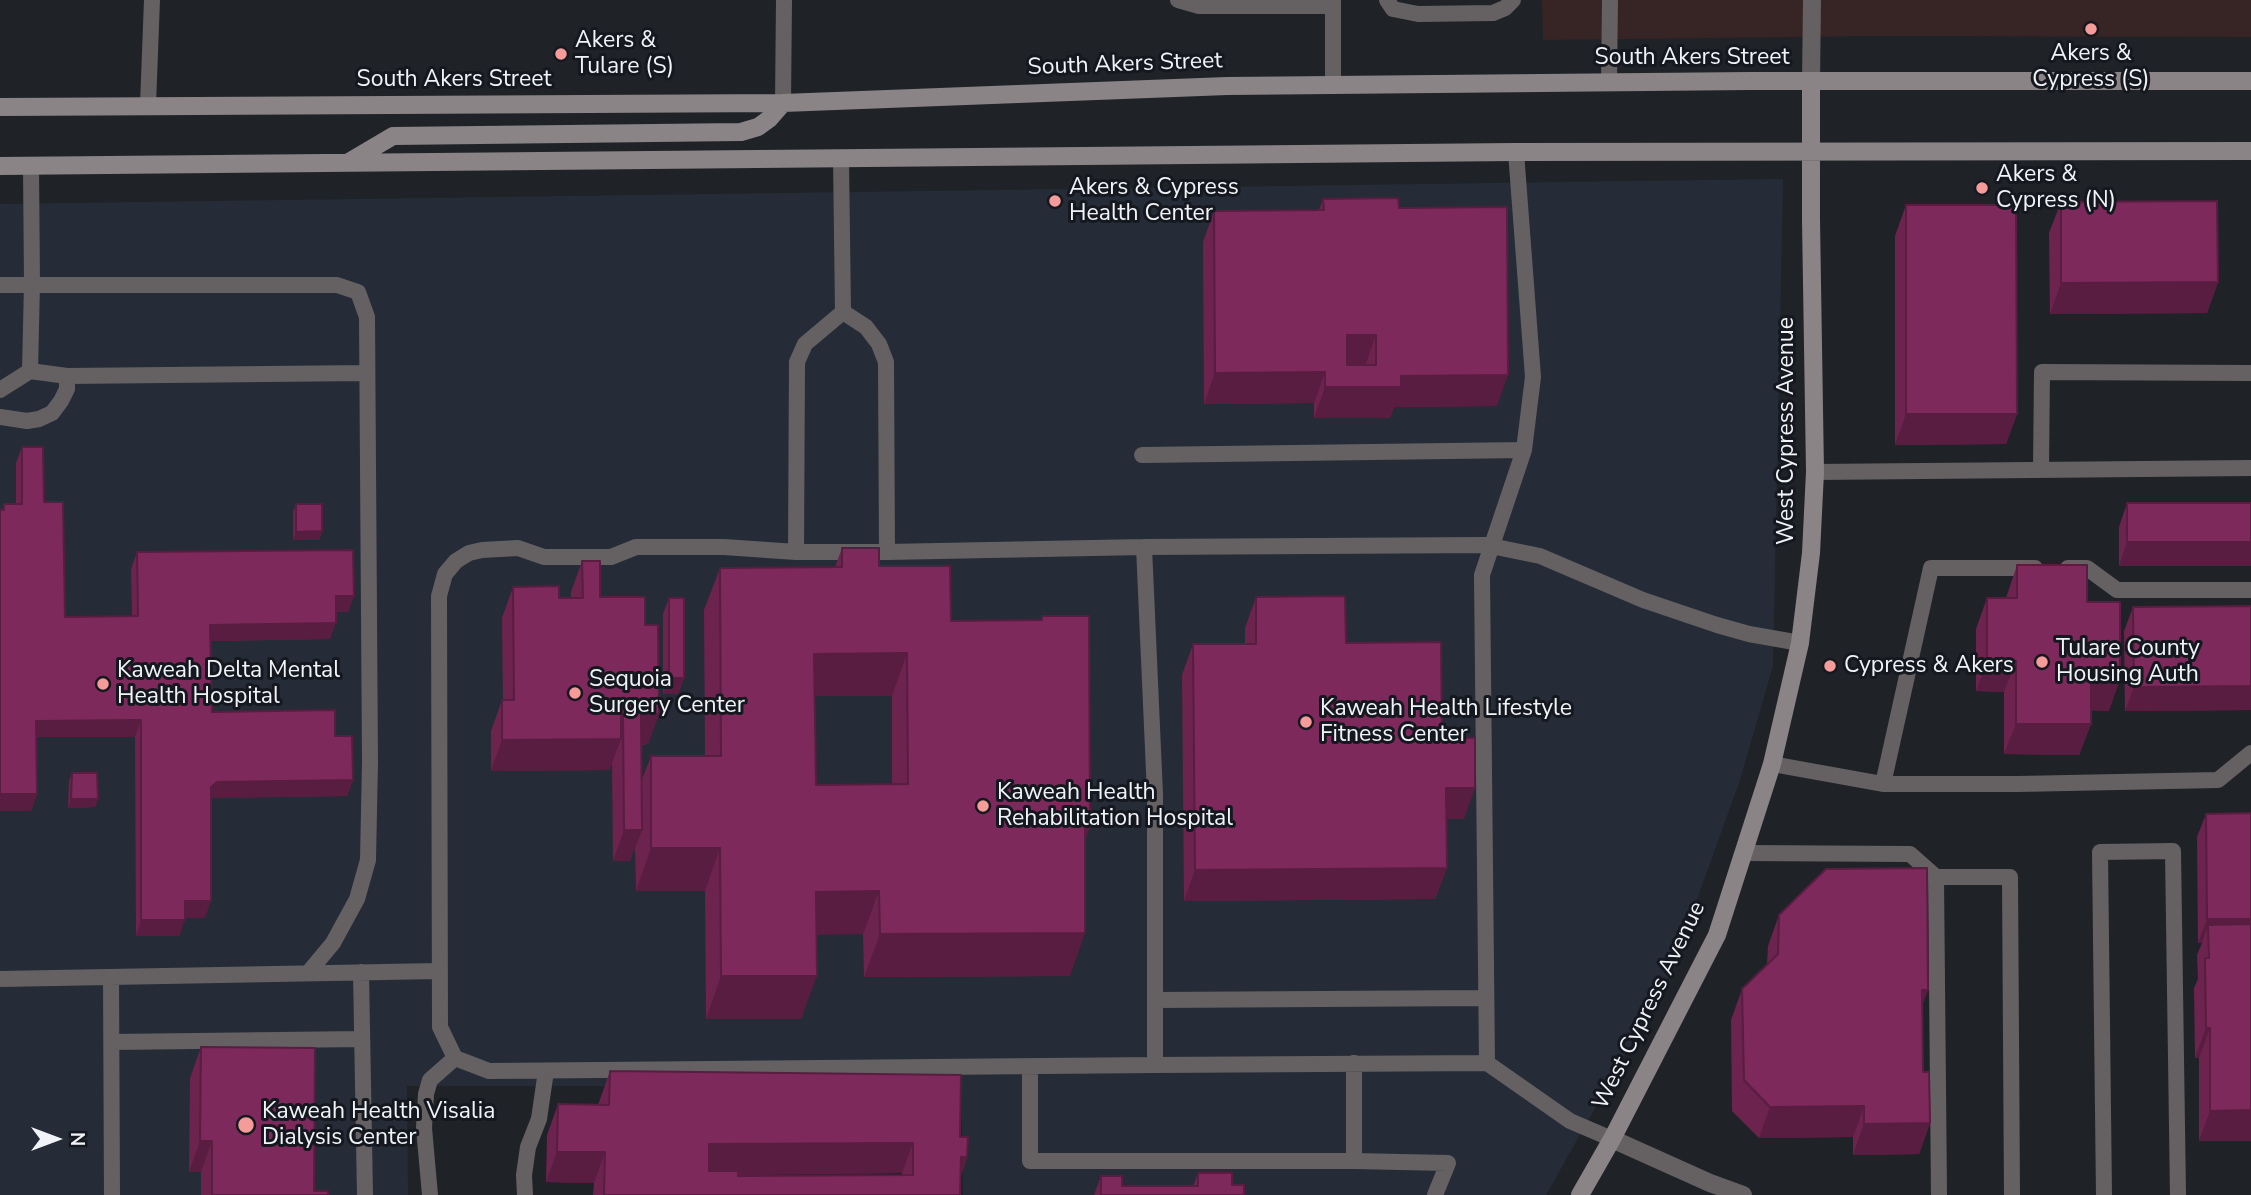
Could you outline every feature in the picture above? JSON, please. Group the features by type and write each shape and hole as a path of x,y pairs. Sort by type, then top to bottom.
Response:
{"main road":[{"name":"South Akers Street","path":"0,107 783,103 1183,87 1333,85 2251,81"},
{"name":"West Cypress Avenue","path":"1580,1195 1612,1139 1717,935 1772,764 1800,643 1811,553 1815,472 1811,82"},
{"path":"349,162 393,136 741,132 764,123 783,103"},
{"path":"0,166 1516,152 2251,151"}],"street":[{"name":"West Cypress Avenue","path":"1811,82 1812,0"},
{"path":"1612,1139 1710,1183 1744,1195"}],"lane":[{"path":"148,106 152,0"},
{"path":"783,103 784,0"},
{"path":"1178,0 1198,3 1333,3 1333,85"},
{"path":"1387,0 1393,9 1418,14 1493,13 1505,8 1513,0"},
{"path":"1606,2 1609,83"},
{"path":"1487,1063 1482,575 1524,450 1533,377 1516,152"},
{"path":"841,159 843,312"},
{"path":"30,372 31,166"},
{"path":"0,285 337,285 358,292 367,317 370,762 368,860 357,899 333,943 308,973"},
{"path":"796,552 797,362 805,344 843,312"},
{"path":"843,312 866,327 879,344 886,362 887,552"},
{"path":"0,390 30,372 67,376 367,373"},
{"path":"2041,469 2042,372 2251,373"},
{"path":"0,417 27,421 39,419 52,412 67,389 67,376"},
{"path":"1142,455 1524,450"},
{"path":"1815,472 2251,468"},
{"path":"1612,1139 1570,1121 1487,1063 489,1071 455,1058 440,1027 439,596 445,574 456,561 482,550 518,548 544,557 611,557 636,547 887,552 1144,547 1491,547 1540,556 1643,600 1717,625 1800,643"},
{"path":"1144,547 1155,794 1155,1065"},
{"path":"1883,783 1931,568 2087,568 2117,590 2251,590"},
{"path":"1772,764 1883,783 2018,784 2218,780 2251,753"},
{"path":"2104,1195 2099,852 2173,851 2178,1195"},
{"path":"1742,853 1910,854 1936,877 2010,877 2012,1195"},
{"path":"1936,877 1939,1195"},
{"path":"0,979 439,971"},
{"path":"361,972 365,1195"},
{"path":"111,977 112,1195"},
{"path":"1155,1000 1486,998"},
{"path":"112,1042 362,1039"},
{"path":"430,1195 424,1128 426,1094 430,1080 455,1058"},
{"path":"1354,1063 1354,1161"},
{"path":"1030,1067 1030,1161 1448,1163 1434,1195"},
{"path":"525,1195 524,1175 528,1147 540,1119 546,1071"}],"shaded area":[{"path":"1542,0 2251,0 2251,37 1873,36 1543,40"},
{"path":"1783,179 1773,666 1740,780 1669,977 1546,1195 963,1195 961,1086 407,1086 408,1195 0,1195 0,204"}],"building":[{"path":"1398,198 1399,208 1507,207 1508,375 1401,376 1401,387 1325,387 1325,372 1215,373 1214,211 1324,210 1323,199","holes":["1347,335 1376,335 1376,365 1347,365"]},
{"path":"2217,201 2218,282 2061,283 2061,202"},
{"path":"1906,205 2016,205 2017,414 1906,414"},
{"name":"Kaweah Delta Mental Health Hospital","path":"22,447 43,447 44,502 63,502 65,617 138,616 137,552 353,550 354,596 336,596 336,623 210,625 212,712 335,710 335,736 352,736 353,780 217,782 211,787 211,901 185,901 185,920 141,920 141,720 36,721 37,794 0,794 0,510 4,510 4,504 22,504"},
{"path":"2127,503 2251,503 2251,542 2127,542"},
{"path":"296,504 322,504 322,531 296,532"},
{"name":"Kaweah Health Rehabilitation Hospital","path":"842,548 879,548 879,566 950,566 951,621 1042,620 1042,616 1089,616 1090,827 1085,827 1085,933 880,934 879,891 816,892 817,976 721,976 720,848 651,848 651,756 721,756 720,568 842,567","holes":["907,653 908,784 816,785 814,654"]},
{"name":"Sequoia Surgery Center","path":"582,561 600,561 600,597 645,597 645,625 658,625 659,714 641,714 642,830 624,830 623,714 621,739 502,740 502,700 514,700 513,587 559,586 559,598 583,598"},
{"name":"Tulare County Housing Auth","path":"2017,565 2087,565 2087,602 2120,602 2120,680 2091,680 2091,724 2016,724 2016,661 1987,661 1987,598 2017,598"},
{"name":"Kaweah Health Lifestyle Fitness Center","path":"1345,596 1346,643 1441,642 1442,738 1475,738 1475,788 1446,788 1447,868 1195,870 1193,644 1256,644 1256,597"},
{"path":"669,598 684,598 684,678 669,678"},
{"path":"2251,606 2251,686 2134,687 2133,607"},
{"path":"72,773 97,773 98,799 71,799"},
{"path":"2251,813 2251,919 2207,919 2206,814"},
{"path":"1927,868 1928,990 1922,990 1923,1072 1929,1072 1930,1123 1864,1124 1864,1106 1770,1107 1744,1080 1742,989 1778,954 1779,915 1826,869"},
{"path":"2251,924 2251,1110 2210,1111 2210,1028 2206,1028 2205,958 2209,958 2208,925"},
{"name":"Kaweah Health Visalia Dialysis Center","path":"201,1047 315,1048 314,1191 328,1191 328,1195 212,1195 212,1141 200,1141"},
{"path":"610,1071 961,1075 960,1137 968,1137 967,1157 961,1157 960,1195 604,1195 605,1152 557,1152 558,1104 609,1105","holes":["913,1143 913,1175 738,1176 738,1171 709,1171 709,1144"]},
{"path":"1198,1173 1232,1173 1232,1185 1244,1185 1244,1195 1101,1195 1101,1176 1122,1176 1122,1186 1198,1186"}],"place":[{"name":"Akers & Cypress (S)","path":"2091,29"},
{"name":"Akers & Tulare (S)","path":"561,54"},
{"name":"Akers & Cypress (N)","path":"1982,188"},
{"name":"Akers & Cypress Health Center","path":"1055,201"},
{"name":"Tulare County Housing Auth","path":"2042,662"},
{"name":"Cypress & Akers","path":"1830,666"},
{"name":"Kaweah Delta Mental Health Hospital","path":"103,684"},
{"name":"Sequoia Surgery Center","path":"575,693"},
{"name":"Kaweah Health Lifestyle Fitness Center","path":"1306,722"},
{"name":"Kaweah Health Rehabilitation Hospital","path":"983,806"},
{"name":"Kaweah Health Visalia Dialysis Center","path":"246,1125"}]}
